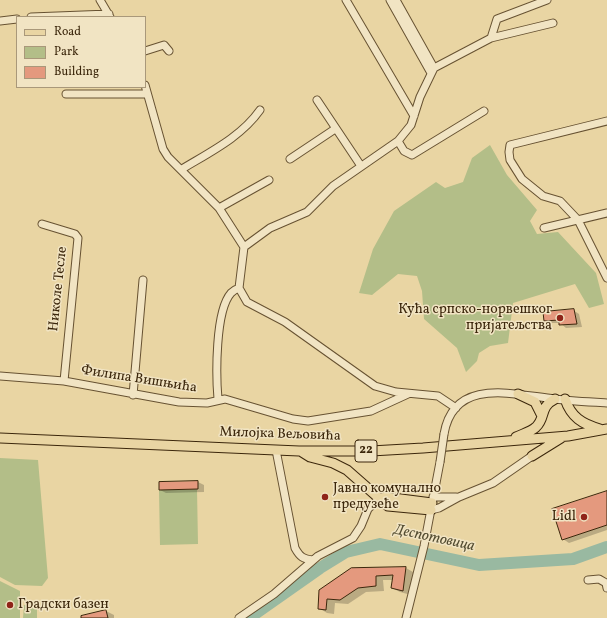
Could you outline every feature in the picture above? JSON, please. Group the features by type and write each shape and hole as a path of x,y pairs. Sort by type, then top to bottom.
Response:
{"main road":[{"path":"518,394 535,402 540,408 542,414"},
{"path":"502,442 535,429 550,401 555,399"},
{"path":"564,399 576,419 588,426 605,429"},
{"name":"Милојка Вељовића","path":"0,438 299,451 381,451 568,436 605,429"},
{"path":"532,456 550,444 568,436"},
{"path":"299,451 340,466 352,474 388,506 432,503"}],"street":[{"path":"100,0 110,16"},
{"path":"346,0 414,116"},
{"path":"390,0 432,70"},
{"path":"396,0 432,70"},
{"path":"491,38 497,19 547,0"},
{"path":"0,21 16,19"},
{"path":"244,247 270,228 307,212 333,186 398,141 406,133 432,70 491,38 553,23"},
{"path":"146,51 164,45 169,51"},
{"path":"146,88 163,149 168,157 182,169 219,208 244,247 239,288 247,302 285,322 369,383 383,389 409,394 438,396 456,408"},
{"path":"66,94 147,94"},
{"path":"317,100 361,166"},
{"path":"182,169 232,138 244,128 260,110"},
{"path":"398,141 404,151 412,155 484,111"},
{"path":"606,276 578,220 560,201 543,196 522,179 510,160 509,152 510,145 607,121"},
{"path":"290,159 335,129"},
{"path":"219,208 270,180"},
{"path":"544,228 607,213"},
{"name":"Николе Тесле","path":"42,224 75,234 78,238 64,381"},
{"path":"133,395 143,280"},
{"path":"218,399 217,379 220,326 231,292 239,288"},
{"name":"Филипа Вишњића","path":"0,376 64,381 133,395 196,404 225,399 293,419 308,421 371,412 409,394"},
{"path":"406,618 424,546 444,434 448,421 456,408 465,400 478,394 491,392 607,403"},
{"path":"276,450 295,548 299,556 304,559 313,560"},
{"path":"432,503 439,508 459,497 493,483 532,456"},
{"path":"432,503 459,497"},
{"path":"239,618 274,594 313,560 327,550 353,538 361,526 368,509 379,499"},
{"path":"588,580 599,579 606,583 607,588"}],"green space":[{"path":"490,145 507,175 537,210 530,221 537,234 558,232 596,273 604,304 589,308 575,284 513,303 508,343 490,346 479,353 477,361 466,372 457,348 424,319 422,291 417,276 398,274 372,295 359,293 373,249 394,211 436,182 445,188 463,182 472,158"},
{"path":"0,458 38,460 48,578 42,586 15,585 0,577"},
{"path":"197,489 198,544 160,545 159,490"},
{"name":"Градски базен","path":"0,581 20,591 20,618 0,618"},
{"path":"24,605 37,606 37,618 23,618"}],"building":[{"name":"Кућа српско-норвешког пријатељства","path":"574,309 577,324 559,325 559,320 544,321 543,312"},
{"path":"198,481 198,489 159,490 159,482"},
{"path":"607,491 607,525 562,540 552,509"},
{"path":"406,567 403,591 391,588 393,575 376,576 376,586 358,588 340,600 327,599 326,610 318,609 319,590 351,568"},
{"path":"106,610 108,618 81,618 81,616"}],"waterway":[{"name":"Деспотовица","path":"249,618 320,568 346,552 380,544 479,565 573,559 607,547"}],"place":[{"name":"Кућа српско-норвешког пријатељства","path":"560,318"},
{"name":"Јавно комунално предузеће","path":"325,497"},
{"name":"Lidl","path":"584,517"},
{"name":"Градски базен","path":"10,605"}]}
